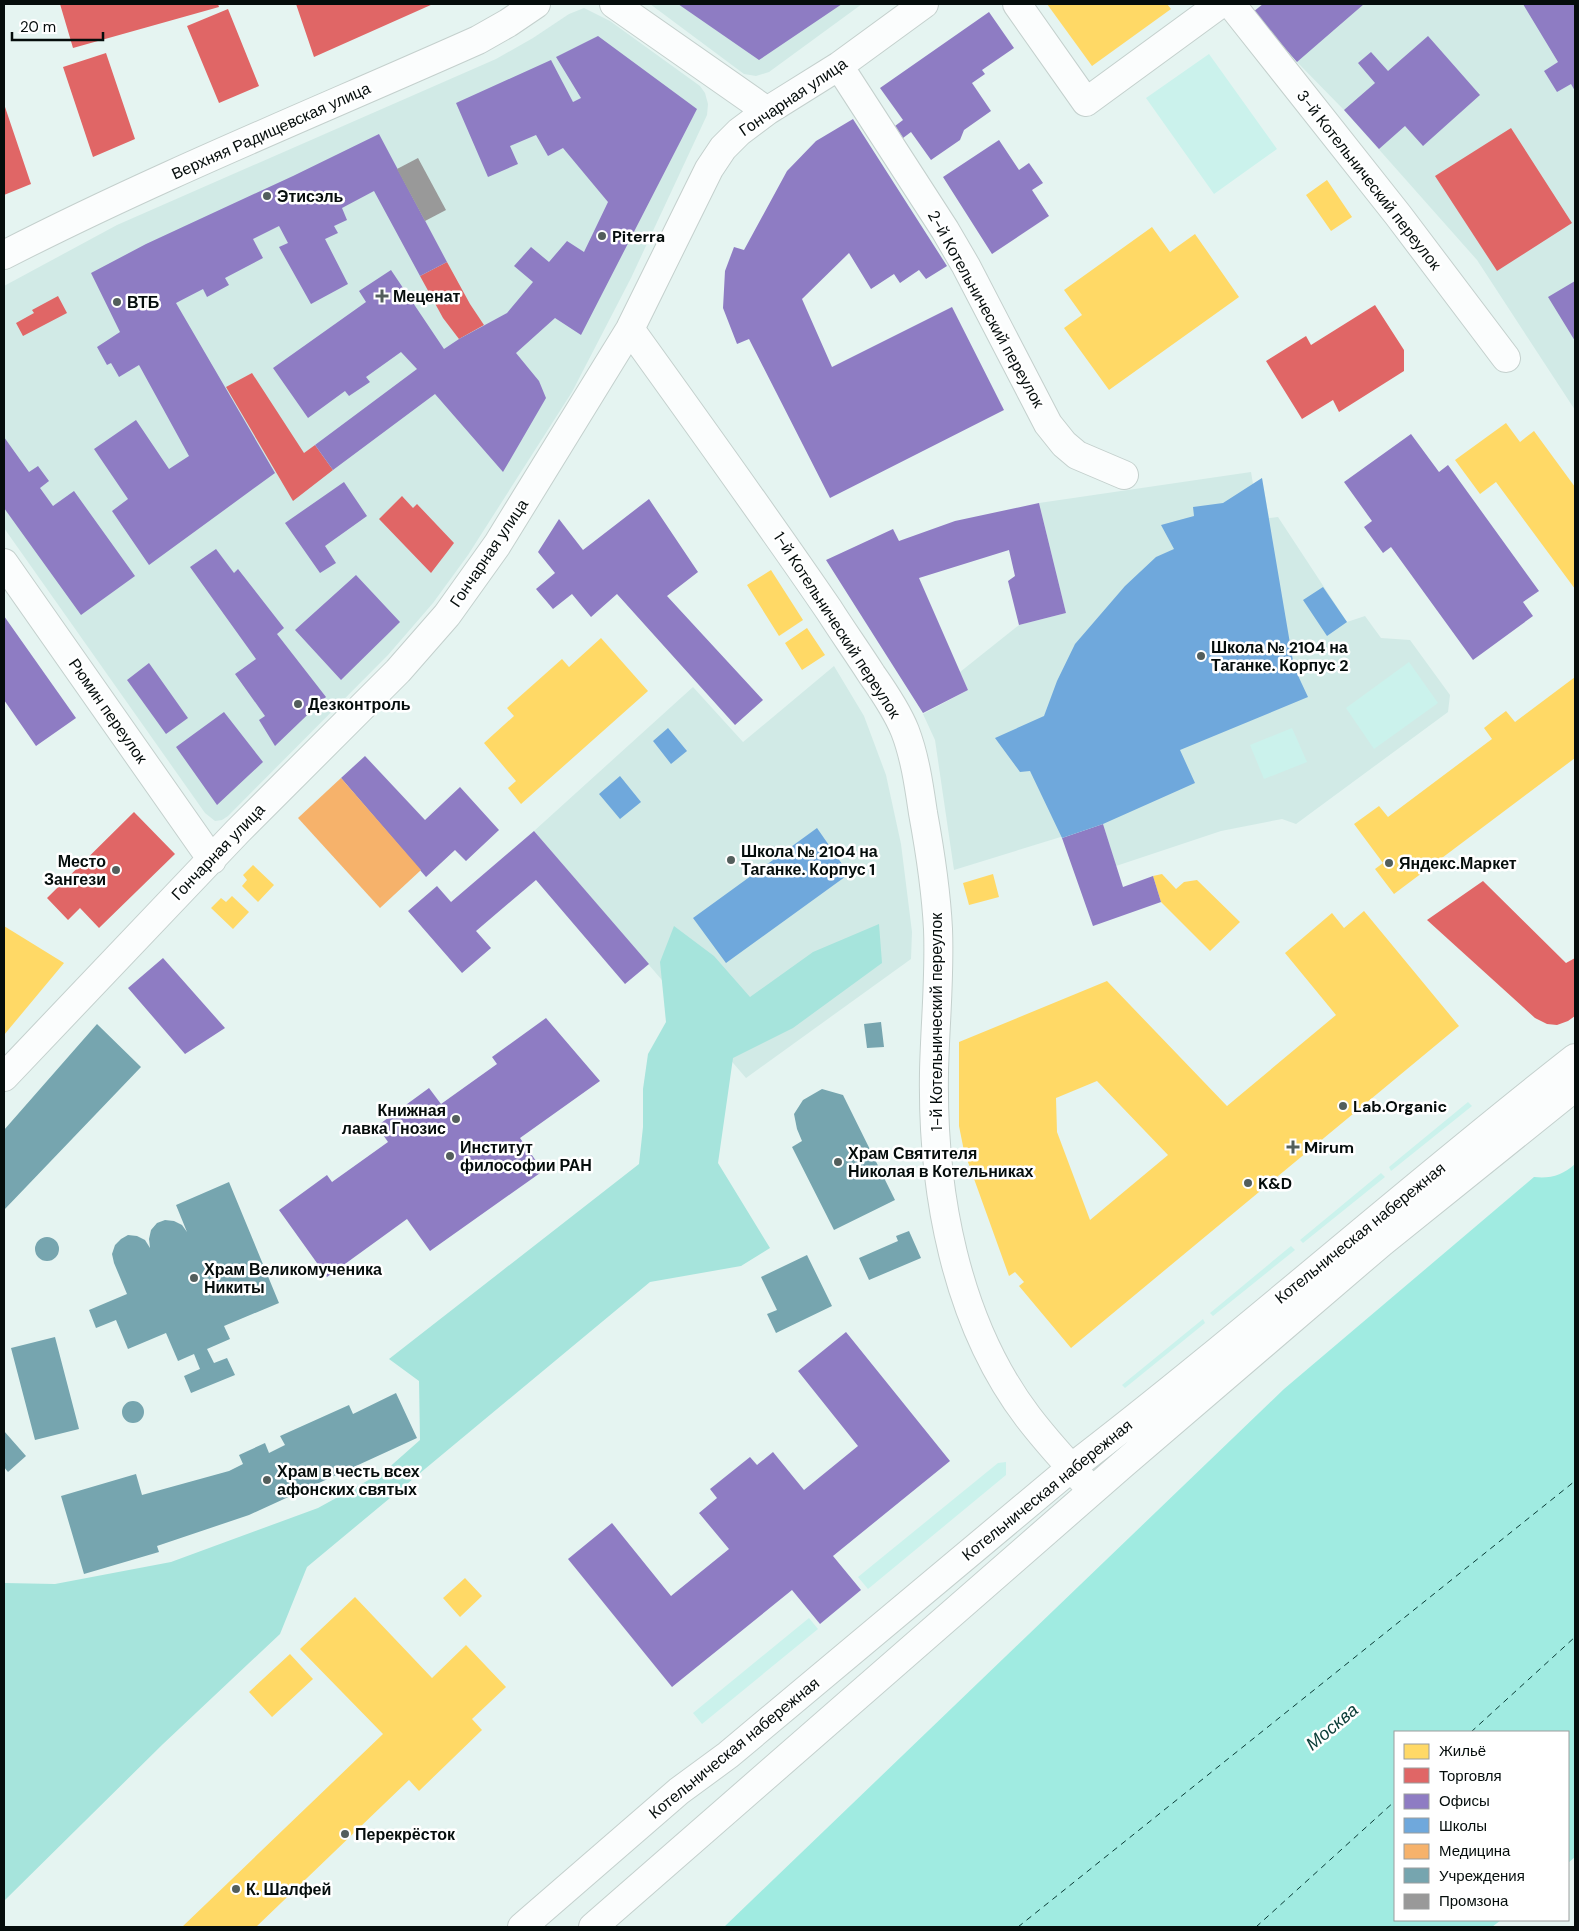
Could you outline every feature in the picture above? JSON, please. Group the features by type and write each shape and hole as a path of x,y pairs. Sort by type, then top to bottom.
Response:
{"street":[{"name":"Верхняя Радищевская улица","path":"4,255 75,218 478,40 508,24 536,4"},
{"path":"614,4 767,111"},
{"name":"Гончарная улица","path":"4,1077 212,860 244,824 398,670 447,615 497,545 630,328 709,169 723,148 739,132 767,111 839,66 924,4"},
{"path":"1017,4 1086,102 1220,4"},
{"name":"3-й Котельнический переулок","path":"1231,4 1398,215 1506,358"},
{"name":"2-й Котельнический переулок","path":"839,66 945,230 995,320 1048,424 1064,444 1077,455 1124,475"},
{"name":"1-й Котельнический переулок","path":"630,328 779,536 882,689 905,731 913,758 922,803 938,930 938,998 934,1072 936,1148 943,1206 954,1258 970,1312 998,1370 1027,1416 1070,1468 1092,1490"},
{"name":"Рюмин переулок","path":"4,564 212,860"},
{"name":"Котельническая набережная","path":"522,1927 679,1791 728,1755 1070,1468 1126,1426 1365,1228 1575,1058"},
{"name":"Котельническая набережная","path":"593,1927 869,1688 1092,1490 1381,1243 1575,1087"}],"shaded area":[{"path":"650,4 862,4 769,72 756,76 744,74"},
{"path":"1263,4 1575,4 1575,410 1477,260 1344,110 1297,62 1253,12"},
{"path":"584,8 610,21 700,86 705,93 708,104 707,115 631,278 572,392 468,555 433,603 388,655 228,816 222,820 215,821 205,813 4,528 4,286 117,225 496,59 533,38 569,14"},
{"path":"1209,54 1277,149 1214,194 1146,98"},
{"name":"Школа № 2104 на Таганке. Корпус 2","path":"1251,472 1253,484 1262,478 1269,518 1278,517 1347,622 1365,616 1381,638 1410,640 1450,695 1448,712 1296,824 1282,819 1221,831 1116,866 1103,824 954,870 935,740 923,714 968,690 960,672 1019,625 1066,613 1039,503"},
{"path":"1409,662 1438,703 1374,749 1346,708"},
{"name":"Школа № 2104 на Таганке. Корпус 1","path":"834,666 864,716 886,775 901,844 912,932 911,959 746,1078 534,831 693,687 743,742"},
{"path":"1292,728 1307,762 1264,779 1250,745"},
{"path":"879,924 882,963 793,1028 733,1058 718,1163 770,1248 741,1266 650,1282 307,1567 280,1634 163,1744 4,1901 4,1583 55,1584 171,1562 318,1508 385,1471 420,1440 419,1381 389,1359 639,1164 643,1127 643,1089 648,1054 666,1022 660,962 674,926 714,956 750,997 813,952"},
{"path":"1468,1102 1472,1106 1391,1171 1389,1167"},
{"path":"1381,1173 1385,1177 1303,1243 1300,1240"},
{"path":"1291,1246 1295,1250 1213,1316 1210,1313"},
{"path":"1203,1319 1205,1323 1125,1388 1122,1385"},
{"path":"1006,1462 1006,1475 868,1589 858,1577 998,1463"},
{"path":"809,1618 818,1629 702,1724 693,1713"}],"water":[{"name":"Москва","path":"1575,1164 1575,1857 1569,1862 1569,1731 1394,1731 1394,1921 1500,1921 1492,1927 724,1927 1284,1389 1534,1177 1556,1175 1566,1171"}],"building: Жильё":[{"path":"1047,4 1167,4 1171,9 1092,66"},
{"path":"1327,180 1352,217 1331,231 1306,195"},
{"path":"1152,227 1170,252 1195,234 1239,297 1109,390 1064,328 1082,315 1064,290"},
{"path":"1506,423 1520,442 1534,431 1575,487 1575,589 1496,482 1480,494 1455,460"},
{"path":"771,570 803,620 779,636 747,585"},
{"path":"807,628 825,655 802,670 785,643"},
{"path":"601,638 648,691 521,804 508,788 516,781 484,743 514,716 507,708 562,659 569,667"},
{"path":"1575,677 1575,758 1394,894 1375,869 1383,863 1354,824 1379,806 1388,817 1492,739 1484,728 1506,711 1515,722"},
{"path":"253,865 274,885 258,902 242,886 247,880 243,875"},
{"path":"993,874 999,897 969,905 963,883"},
{"path":"1162,874 1176,889 1184,882 1197,880 1240,922 1210,951 1161,902 1153,876"},
{"path":"232,896 249,912 233,929 211,908 221,898 226,902"},
{"path":"1364,911 1459,1026 1071,1348 1019,1286 1024,1282 1015,1272 1009,1276 964,1151 959,1126 959,1042 1107,981 1227,1106 1336,1015 1285,953 1332,913 1344,928","holes":["1097,1081 1168,1155 1090,1220 1057,1132 1056,1098"]},
{"path":"4,926 64,963 4,1035"},
{"path":"465,1578 482,1596 460,1617 443,1598"},
{"path":"355,1597 432,1678 466,1645 506,1687 472,1719 482,1730 419,1791 409,1780 256,1927 182,1927 383,1734 300,1649"},
{"path":"290,1654 313,1679 272,1717 249,1692"}],"building: Торговля":[{"path":"60,4 218,4 219,7 73,48"},
{"path":"296,4 433,4 314,57"},
{"path":"228,9 259,86 219,103 187,26"},
{"path":"106,53 135,139 93,157 63,67"},
{"path":"4,104 31,184 4,195"},
{"path":"1511,128 1572,223 1497,271 1435,176"},
{"path":"447,262 484,325 459,339 443,318 420,276"},
{"path":"58,296 67,313 23,336 16,323 34,313 32,310"},
{"path":"1375,305 1404,350 1404,371 1339,412 1333,400 1302,419 1266,361 1306,336 1311,345"},
{"path":"252,373 304,453 315,445 333,470 293,501 226,387"},
{"path":"402,496 413,508 417,504 454,543 431,573 379,519"},
{"name":"Место Зангези","path":"134,812 175,854 99,928 80,908 68,920 47,898"},
{"path":"1483,881 1566,963 1575,958 1575,1016 1568,1021 1557,1025 1547,1024 1535,1018 1427,920"}],"building: Офисы":[{"path":"678,4 842,4 759,60"},
{"path":"1263,4 1364,4 1297,62 1253,12"},
{"path":"1523,4 1575,4 1575,91 1571,84 1557,92 1544,71 1558,62"},
{"path":"989,12 1014,48 982,70 985,74 972,83 991,111 964,130 960,140 931,160 911,132 903,138 895,126 903,120 880,88"},
{"path":"598,36 697,109 581,335 555,318 516,353 539,381 546,398 503,472 435,394 333,470 315,445 417,369 401,352 366,377 370,382 349,396 345,391 308,418 273,368 366,302 359,291 391,270 444,349 507,313 533,282 514,266 531,247 549,262 567,241 584,252 608,202 563,148 548,156 536,135 510,146 518,164 488,177 456,103 551,60 573,102 581,98 556,57"},
{"path":"1428,36 1480,95 1423,146 1405,126 1379,149 1344,110 1375,83 1358,63 1371,52 1388,71"},
{"path":"853,119 947,266 926,279 919,270 900,283 894,274 871,289 849,253 802,299 832,367 952,307 1004,410 830,498 749,339 737,344 723,308 725,271 734,247 744,250 787,171 816,141"},
{"path":"379,134 447,262 420,276 374,191 342,208 347,220 334,226 338,233 325,239 348,284 311,304 279,247 288,243 279,226 253,239 263,258 225,278 229,285 207,297 203,289 176,303 275,473 149,565 112,511 128,499 94,449 136,420 169,469 189,456 139,365 119,377 111,363 107,365 97,347 120,332 91,273 146,244"},
{"path":"999,140 1019,170 1029,163 1043,183 1032,190 1049,216 992,254 943,177"},
{"path":"1575,281 1575,341 1548,297"},
{"path":"1411,434 1439,472 1448,465 1539,591 1523,602 1533,616 1473,660 1391,547 1383,553 1364,527 1372,521 1344,482"},
{"path":"4,437 29,472 38,466 49,481 40,488 53,506 74,491 135,576 81,615 4,508"},
{"path":"344,482 367,516 325,546 336,563 320,573 285,523"},
{"path":"649,499 698,572 667,596 763,700 735,725 617,594 591,617 572,594 553,609 536,589 555,573 538,552 559,519 583,550"},
{"path":"1039,503 1066,613 1019,625 1008,581 1015,576 1009,550 919,578 968,690 923,713 826,560 893,529 899,541 955,521"},
{"path":"216,549 234,573 238,569 284,628 277,634 326,697 275,746 259,720 265,716 235,674 256,659 190,567"},
{"path":"356,575 400,622 341,680 295,630"},
{"path":"4,616 76,718 36,746 4,700"},
{"path":"149,663 188,718 166,734 127,680"},
{"path":"224,712 263,762 217,805 176,747"},
{"path":"365,756 425,820 460,787 499,830 466,861 455,850 426,877 341,778"},
{"path":"1103,824 1123,887 1153,876 1161,902 1093,926 1062,838"},
{"path":"534,831 649,964 625,984 536,880 476,931 491,948 462,973 408,911 437,886 451,902"},
{"path":"163,958 225,1028 185,1054 128,988"},
{"name":"Институт философии РАН","path":"546,1018 600,1081 520,1138 543,1171 430,1251 407,1219 327,1277 279,1210 327,1175 332,1182 388,1142 377,1126 429,1088 441,1104 497,1064 492,1057"},
{"path":"846,1332 950,1461 833,1556 861,1590 820,1624 792,1590 672,1687 568,1559 612,1523 671,1596 729,1549 699,1513 717,1498 710,1489 750,1457 757,1465 773,1452 804,1490 858,1446 798,1371"}],"building: Школы":[{"path":"1262,478 1294,667 1308,697 1180,750 1195,783 1103,824 1062,838 1030,771 1020,772 995,738 1044,716 1057,681 1075,644 1125,586 1156,557 1174,549 1161,525 1194,516 1193,507 1223,503"},
{"path":"1323,587 1347,622 1327,636 1303,600"},
{"path":"668,728 687,751 671,764 653,741"},
{"path":"620,776 641,802 620,819 599,794"},
{"path":"817,828 849,874 726,963 693,918"}],"building: Медицина":[{"path":"341,778 421,870 380,908 298,818"}],"building: Учреждения":[{"path":"881,1022 884,1047 867,1048 864,1024"},
{"path":"97,1024 141,1067 4,1210 4,1130"},
{"name":"Храм Святителя Николая в Котельниках","path":"822,1089 843,1095 895,1200 834,1230 792,1147 802,1141 794,1114 803,1100"},
{"name":"Храм Великомученика Никиты","path":"229,1182 279,1303 224,1326 230,1339 207,1349 214,1363 227,1358 235,1375 191,1393 184,1376 200,1369 194,1354 178,1361 166,1333 128,1349 116,1320 96,1328 89,1310 127,1294 112,1254 115,1245 121,1239 128,1235 137,1236 145,1240 150,1248 151,1230 157,1223 165,1220 174,1221 182,1225 187,1232 176,1205"},
{"path":"909,1231 921,1258 869,1280 859,1258 898,1241 896,1236"},
{"path":"47,1237 55,1241 59,1249 55,1257 47,1261 39,1257 35,1249 39,1241"},
{"path":"807,1255 832,1306 776,1333 767,1314 777,1310 761,1277"},
{"path":"55,1337 79,1429 35,1440 11,1348"},
{"path":"396,1393 417,1438 249,1515 157,1546 159,1552 84,1574 61,1496 136,1474 142,1495 229,1471 243,1464 239,1455 265,1443 269,1453 285,1445 280,1436 349,1405 353,1414"},
{"path":"133,1401 141,1404 144,1412 141,1420 133,1423 125,1420 122,1412 125,1404"},
{"path":"4,1431 26,1456 8,1472 4,1467"}],"building: Промзона":[{"path":"418,158 446,210 425,221 397,169"}],"ferry route":[{"path":"1018,1927 1575,1481"},
{"path":"1472,1731 1575,1637"},
{"path":"1256,1927 1394,1802"}],"place":[{"name":"Этисэль","path":"267,196"},
{"name":"Piterra","path":"602,236"},
{"name":"Меценат","path":"382,296"},
{"name":"ВТБ","path":"117,302"},
{"name":"Школа № 2104 на Таганке. Корпус 2","path":"1201,656"},
{"name":"Дезконтроль","path":"298,704"},
{"name":"Школа № 2104 на Таганке. Корпус 1","path":"731,860"},
{"name":"Яндекс.Маркет","path":"1389,863"},
{"name":"Место Зангези","path":"116,870"},
{"name":"Lab.Organic","path":"1343,1106"},
{"name":"Книжная лавка Гнозис","path":"456,1119"},
{"name":"Mirum","path":"1293,1147"},
{"name":"Институт философии РАН","path":"450,1156"},
{"name":"Храм Святителя Николая в Котельниках","path":"838,1162"},
{"name":"K&D","path":"1248,1183"},
{"name":"Храм Великомученика Никиты","path":"194,1278"},
{"name":"Храм в честь всех афонских святых","path":"267,1480"},
{"name":"Перекрёсток","path":"345,1834"},
{"name":"К. Шалфей","path":"236,1889"}]}
